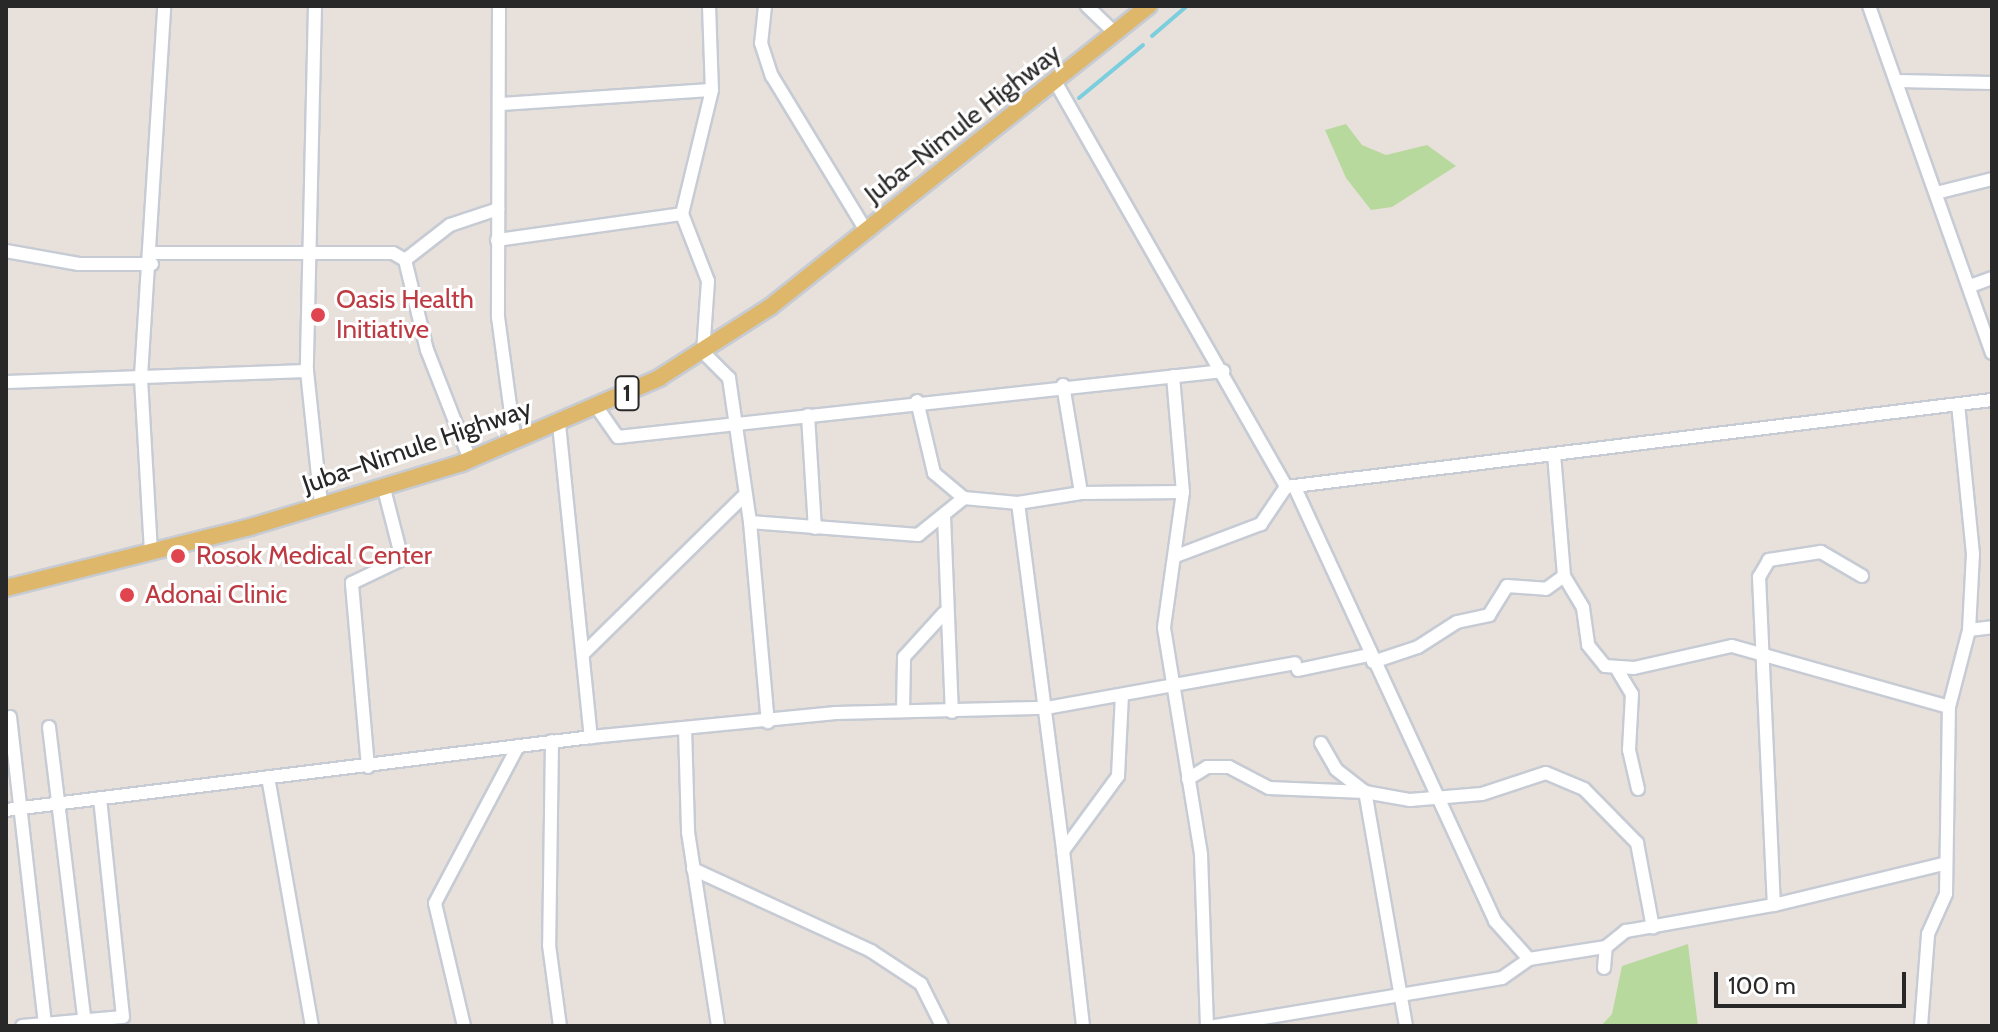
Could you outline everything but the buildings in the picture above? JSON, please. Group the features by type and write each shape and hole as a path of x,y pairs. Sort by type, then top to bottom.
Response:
{"main road":[{"name":"Juba–Nimule Highway","path":"6,588 151,552 470,460 559,424 703,352 1056,83 1149,6"}],"street":[{"path":"151,552 141,376 153,258 164,6"},
{"path":"315,6 307,371 321,505"},
{"path":"499,6 498,317 515,442"},
{"path":"709,6 712,90 682,214 708,281 703,352 729,378 739,422 743,497 750,522 768,722"},
{"path":"765,6 761,43 772,76 867,232"},
{"path":"1087,6 1115,33"},
{"path":"1869,6 1936,193 1973,285 1992,353"},
{"path":"1897,81 1992,83"},
{"path":"1056,83 1291,488 1371,659 1415,738 1435,794 1495,921 1529,959"},
{"path":"500,104 712,90"},
{"path":"1936,193 1992,179"},
{"path":"405,260 450,225 498,209"},
{"path":"497,240 682,214"},
{"path":"6,251 79,264 153,258 393,253 405,260 427,350 470,460"},
{"path":"1973,285 1992,278"},
{"path":"6,382 307,371"},
{"path":"596,406 618,437 1063,385 1223,371"},
{"path":"1173,376 1183,492 1176,556 1164,606 1205,910 1207,1026"},
{"path":"1063,385 1081,493"},
{"path":"1176,556 1261,524 1291,488 1992,400"},
{"path":"917,401 934,473 964,498 1018,503 1081,493 1183,492"},
{"path":"1921,1026 1928,934 1946,894 1944,864 1949,707 1969,630 1973,554 1958,405"},
{"path":"808,415 815,528"},
{"path":"559,424 585,652 591,737"},
{"path":"1554,454 1564,576 1583,608 1588,645 1618,671 1634,702 1629,750 1638,789"},
{"path":"368,767 352,583 402,559 384,489"},
{"path":"585,652 743,497"},
{"path":"750,522 918,535 964,498"},
{"path":"1018,503 1046,708 1083,1026"},
{"path":"944,516 944,613 952,712"},
{"path":"1774,905 1760,657 1759,577 1769,560 1821,552 1862,576"},
{"path":"12,809 591,737 903,711 1046,708 1175,683 1371,659 1457,622 1489,615 1507,586 1546,589 1564,576"},
{"path":"903,711 904,657 944,613"},
{"path":"1969,630 1992,627"},
{"path":"1618,671 1713,645 1949,707"},
{"path":"1063,851 1118,776 1122,695"},
{"path":"10,717 12,809 45,1024"},
{"path":"49,727 84,1022"},
{"path":"685,728 693,869 718,1026"},
{"path":"552,741 549,945 560,1026"},
{"path":"1321,743 1336,769 1365,792 1406,1026"},
{"path":"464,1026 435,903 518,746"},
{"path":"1188,779 1207,767 1229,767 1269,788 1365,792 1410,800 1435,794 1482,794 1546,773 1584,789 1637,843 1653,928"},
{"path":"268,777 312,1026"},
{"path":"22,1026 123,1017 100,798"},
{"path":"1215,1026 1273,1021 1502,978 1529,959 1606,947 1626,931 1774,905 1944,864"},
{"path":"693,869 871,951 921,984 942,1026"},
{"path":"1604,968 1606,947"}],"green space":[{"path":"1346,124 1362,145 1386,155 1427,145 1456,166 1392,207 1371,210 1346,178 1325,130"},
{"path":"1688,944 1698,1026 1601,1026 1612,1014 1622,966"}],"waterway":[{"path":"1152,36 1187,6"},
{"path":"1079,98 1143,45"}],"place":[{"name":"Oasis Health Initiative","path":"318,315"},
{"name":"Rosok Medical Center","path":"178,556"},
{"name":"Adonai Clinic","path":"127,595"}]}
